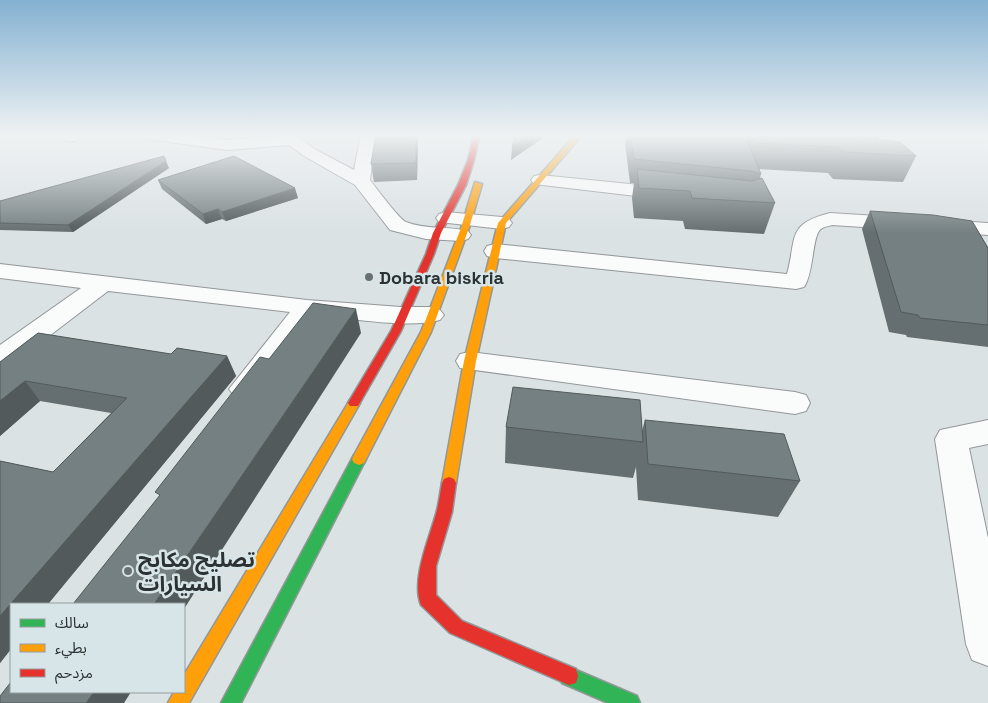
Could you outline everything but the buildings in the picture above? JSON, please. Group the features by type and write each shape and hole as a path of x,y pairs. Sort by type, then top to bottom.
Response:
{"main road":[{"path":"185,691 396,331 401,315 465,178 468,167"},
{"path":"551,167 502,224 494,251 470,361 444,512 428,566 427,599 456,627 630,703"},
{"path":"231,703 426,332 430,316 464,227 483,169"}],"street":[{"path":"335,167 361,181 396,226 410,231 441,226 464,227 502,224"},
{"path":"361,181 364,167"},
{"path":"540,180 685,196"},
{"path":"494,251 796,282 804,252 804,236 813,225 830,219 988,229"},
{"path":"0,271 307,307 430,316"},
{"path":"0,359 103,283"},
{"path":"224,416 307,307"},
{"path":"470,361 795,403"},
{"path":"988,432 950,438 988,644"}],"traffic: fast":[{"path":"231,703 359,459"},
{"path":"569,676 630,703"}],"traffic: slow":[{"path":"449,483 470,361 502,223 551,167"},
{"path":"359,459 426,332 465,228 478,184"},
{"path":"185,691 354,403"},
{"path":"178,703 184,693"}],"traffic: jam":[{"path":"354,403 396,331 430,254 437,233 462,185 469,167"},
{"path":"449,483 444,512 428,566 427,599 456,627 569,676"}],"place":[{"name":"Dobara biskria","path":"369,277"},
{"name":"تصليح مكابح السيارات","path":"128,571"}]}
